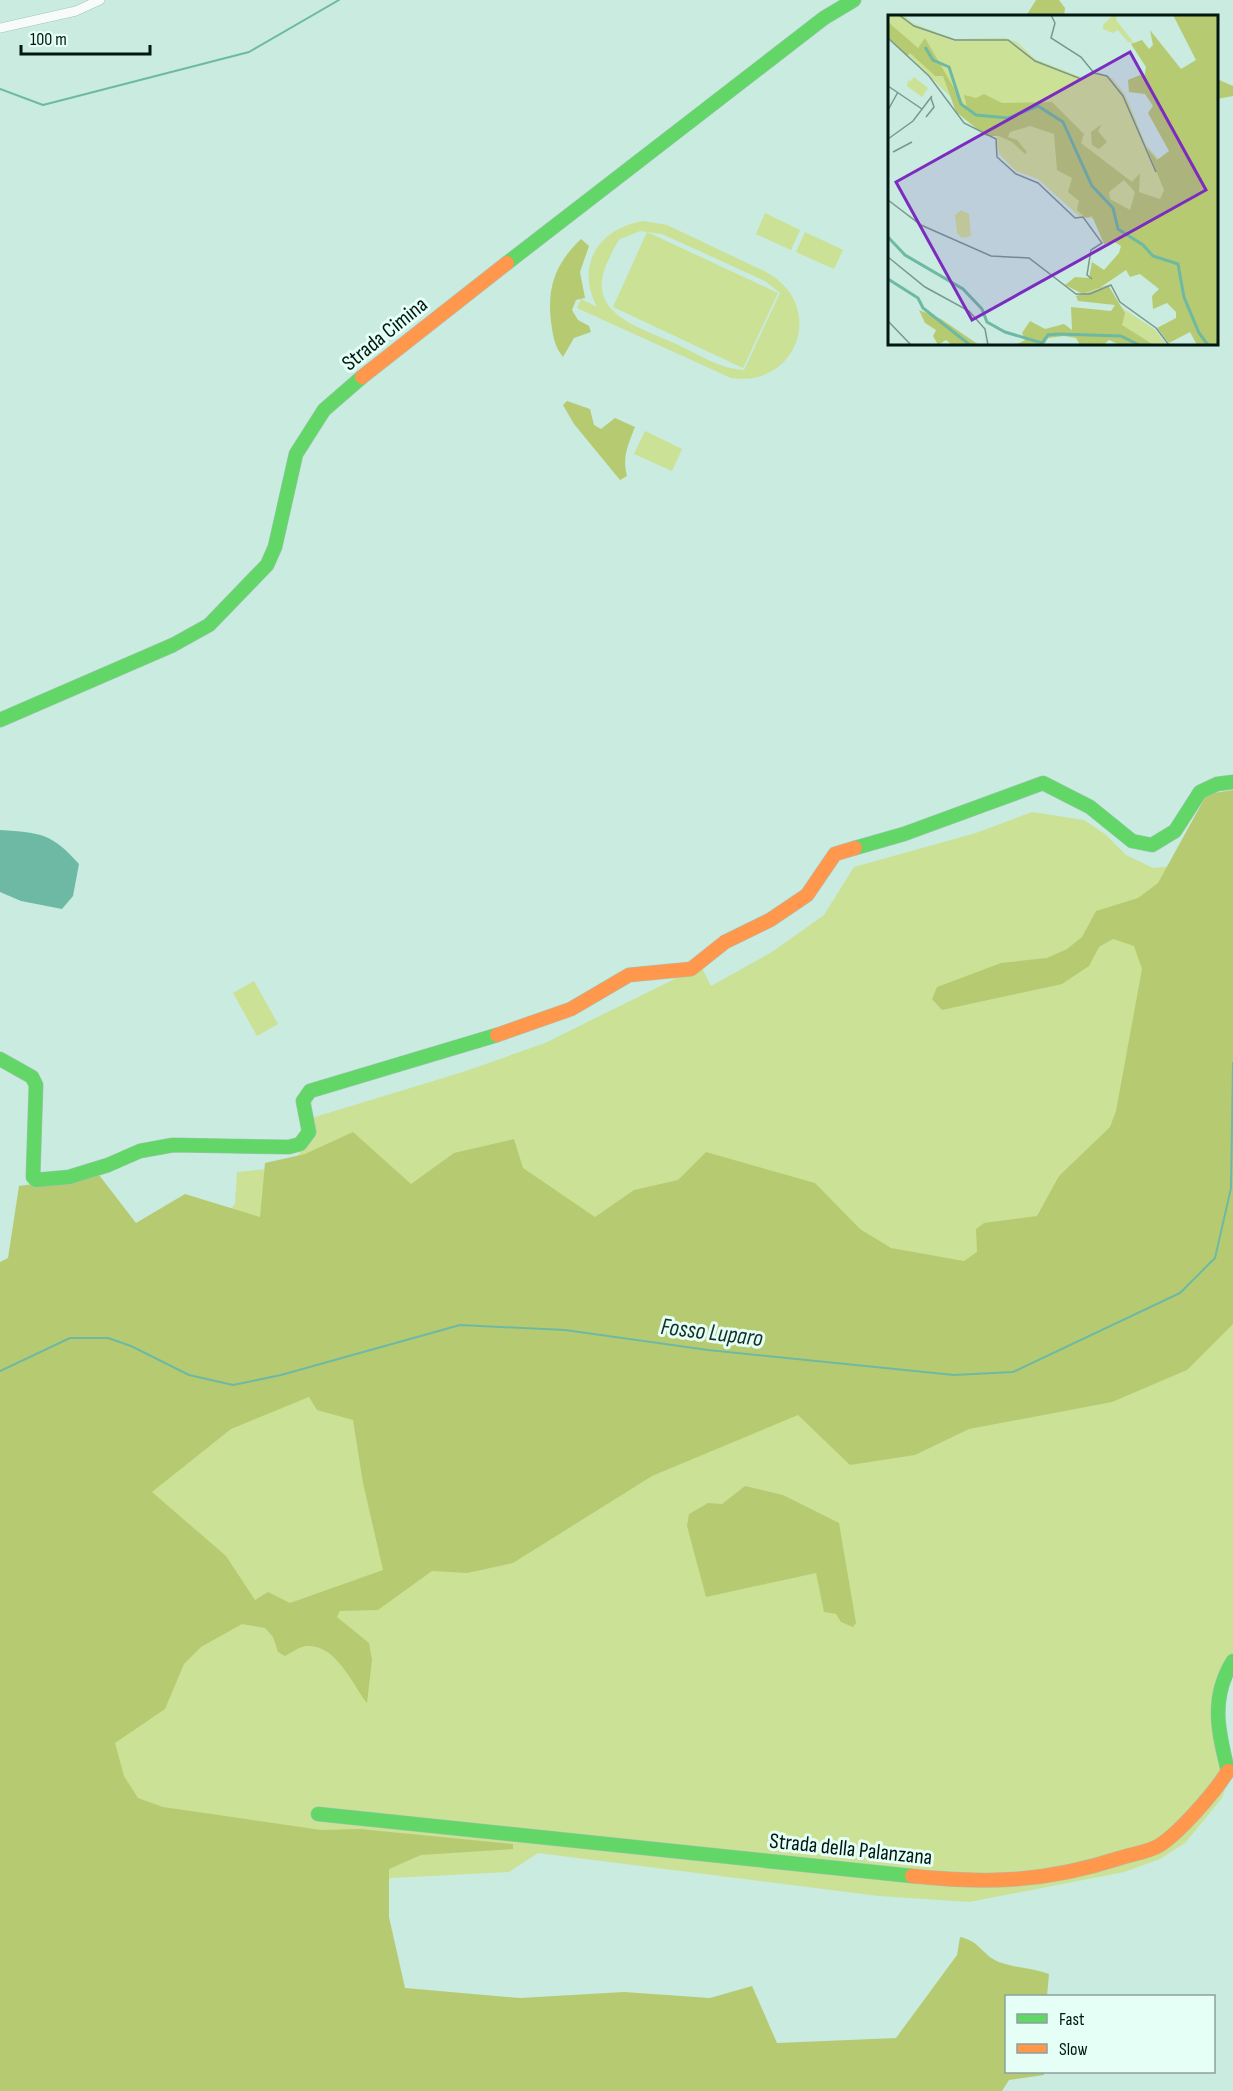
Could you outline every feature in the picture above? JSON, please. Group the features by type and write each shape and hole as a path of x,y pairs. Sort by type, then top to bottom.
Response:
{"street":[{"path":"0,28 76,11 100,0"},
{"name":"Strada Cimina","path":"0,720 173,645 210,625 267,565 275,547 296,454 324,410 371,369 659,144 824,18 854,0"},
{"path":"0,1059 32,1077 36,1085 33,1177 36,1180 69,1177 108,1165 140,1151 173,1145 289,1147 300,1144 309,1132 303,1101 310,1091 478,1041 571,1009 629,975 691,969 725,942 770,920 807,895 835,854 904,834 1043,783 1082,801 1129,842 1139,846 1150,845 1167,840 1180,826 1195,796 1203,788 1233,782"},
{"name":"Strada della Palanzana","path":"318,1815 961,1881 1027,1880 1076,1872 1159,1846 1203,1804 1231,1772 1217,1727 1216,1699 1225,1672 1233,1661"}],"shaded area":[{"path":"1036,0 1059,0 1065,8 1064,15 1027,15"},
{"path":"1218,79 1233,86 1233,96 1218,99"},
{"path":"765,213 800,230 791,250 756,234"},
{"path":"643,221 667,225 766,272 785,286 796,304 799,323 796,341 788,358 773,370 754,378 731,378 577,308 581,299 597,307 591,291 590,263 603,240 627,225","holes":["640,231 662,234 765,281 780,293 744,370 718,364 647,331 619,316 609,307 603,295 602,280 607,263 620,239"]},
{"path":"647,232 778,293 743,368 613,307"},
{"path":"805,232 843,250 834,269 796,252"},
{"path":"581,239 589,246 580,272 585,298 576,300 572,310 578,320 589,326 591,332 574,338 563,357 552,331 550,298 559,267"},
{"path":"567,401 590,409 594,425 601,429 615,418 635,427 625,457 627,476 620,480 574,424 563,405"},
{"path":"645,431 682,449 672,471 634,454"},
{"path":"1233,790 1233,1324 1187,1370 1112,1402 969,1429 915,1455 850,1465 798,1415 652,1476 513,1563 467,1573 432,1571 378,1610 340,1611 337,1617 369,1643 372,1660 367,1703 335,1658 326,1651 307,1646 285,1656 278,1652 273,1637 265,1628 242,1624 201,1647 184,1664 165,1709 115,1743 124,1776 138,1798 163,1807 321,1830 360,1829 513,1844 513,1849 421,1855 389,1869 389,1917 405,1988 520,1998 624,1992 710,1998 752,1986 777,2043 896,2038 957,1955 960,1937 977,1945 999,1962 1049,1974 1047,1995 1005,1995 1005,2073 1044,2073 1044,2075 1009,2080 1002,2091 0,2091 0,1262 8,1258 19,1186 99,1175 136,1223 185,1194 260,1217 265,1163 305,1154 353,1132 411,1184 454,1153 514,1139 523,1168 595,1217 634,1190 678,1180 706,1152 815,1183 860,1229 891,1248 964,1261 977,1252 976,1229 984,1223 1037,1216 1059,1176 1110,1127 1116,1111 1142,969 1134,946 1113,939 1099,947 1089,966 1062,984 942,1010 932,999 937,987 1001,963 1047,958 1067,949 1082,937 1096,911 1138,898 1158,883 1207,794","holes":["309,1397 317,1410 353,1420 363,1483 383,1570 290,1603 268,1592 255,1600 226,1556 152,1492 231,1429"]},
{"path":"1233,805 1233,1673 1218,1705 1228,1781 1222,1798 1185,1843 1160,1859 1124,1872 969,1902 879,1896 538,1853 509,1872 391,1878 375,1884 0,2091 0,1305 223,1223 235,1203 237,1172 278,1168 294,1163 307,1139 305,1120 463,1072 545,1043 701,966 711,986 772,952 824,915 854,867 976,833 1032,812 1084,820 1105,834 1126,855 1153,868 1176,866"},
{"path":"0,830 26,832 53,840 79,864 73,896 62,909 21,901 0,892"},
{"path":"254,981 278,1024 257,1036 233,993"},
{"path":"745,1486 783,1495 839,1523 856,1623 853,1627 841,1622 836,1614 824,1612 816,1573 706,1597 687,1526 689,1514 708,1503 722,1504"}],"waterway":[{"path":"0,89 43,105 249,52 339,0"},
{"name":"Fosso Luparo","path":"0,1371 70,1338 108,1338 131,1346 189,1375 233,1385 281,1375 460,1325 565,1330 708,1350 954,1375 1013,1372 1180,1293 1215,1258 1231,1188 1233,1063"}],"traffic: fast":[{"path":"507,263 824,18 854,0"},
{"path":"0,720 173,645 209,625 267,565 275,547 296,454 324,410 362,377"},
{"path":"855,848 904,834 1043,783 1090,807 1132,841 1152,845 1175,831 1200,792 1217,784 1233,782"},
{"path":"0,1059 32,1077 36,1085 33,1177 36,1180 69,1177 108,1165 140,1151 173,1145 289,1147 300,1144 309,1132 303,1101 310,1091 497,1035"},
{"path":"1228,1771 1218,1715 1221,1688 1233,1661"},
{"path":"318,1814 912,1876"}],"traffic: slow":[{"path":"362,377 507,263"},
{"path":"497,1035 571,1009 629,975 691,969 725,942 770,920 807,895 835,854 855,848"},
{"path":"912,1876 967,1880 1017,1879 1067,1872 1146,1851 1160,1845 1177,1831 1206,1800 1228,1771"}]}
